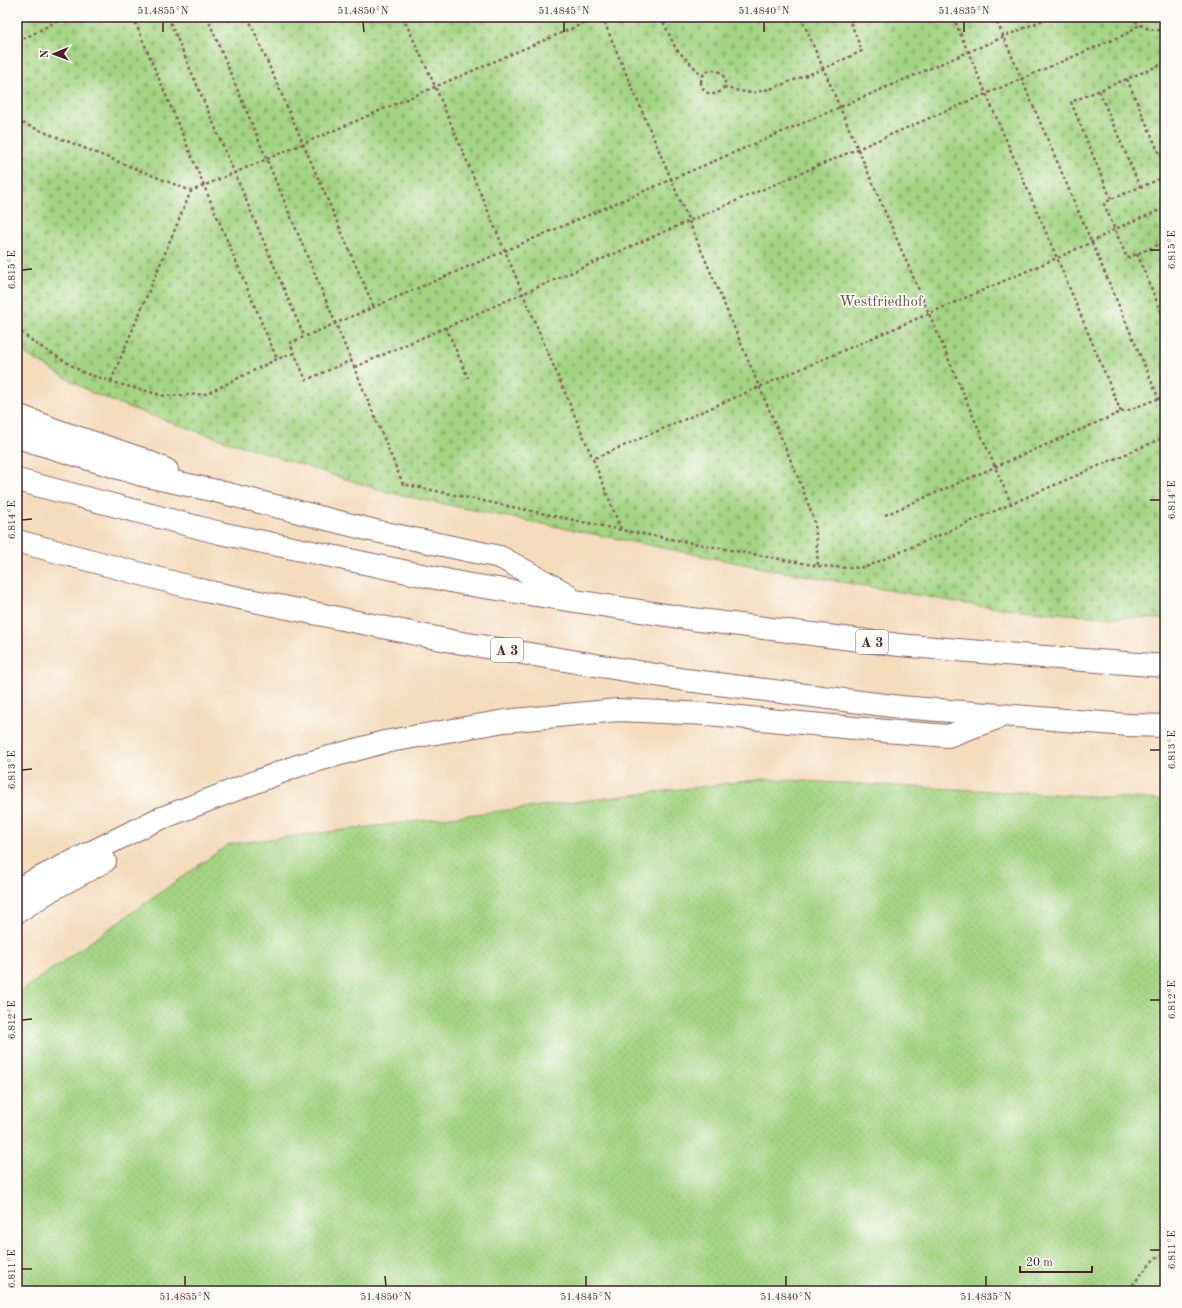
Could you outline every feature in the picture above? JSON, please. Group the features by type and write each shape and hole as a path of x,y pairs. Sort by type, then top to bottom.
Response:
{"highway":[{"path":"17,415 61,432 142,459 216,492"},
{"path":"17,437 142,475 371,530 500,557 581,602"},
{"name":"A 3","path":"17,480 228,534 465,584 692,619 899,645 1010,655 1165,666"},
{"name":"A 3","path":"17,541 205,591 456,642 686,680 900,707 1165,726"},
{"path":"17,889 154,821 297,766 384,742 505,721 618,710 708,714 948,736 1004,715"},
{"path":"17,912 53,889 155,834 223,795"}],"path":[{"path":"17,37 25,38 65,17"},
{"path":"133,17 277,359"},
{"path":"168,17 304,336"},
{"path":"207,17 403,484 621,530 818,566 851,568 866,567 1165,437"},
{"path":"248,17 374,307"},
{"path":"403,17 435,86 593,459 621,530"},
{"path":"111,381 191,191 304,144 435,86 601,17 802,487 815,523 818,566"},
{"path":"661,17 676,49 703,76"},
{"path":"801,17 859,148 1011,504"},
{"path":"724,87 752,93 773,88 824,69 862,51 850,21 858,17"},
{"path":"953,17 1057,258 1120,412"},
{"path":"995,17 1165,413"},
{"path":"352,360 306,380 290,344 304,336 1050,17"},
{"path":"1131,17 1139,25 1150,30 1164,30 1165,44"},
{"path":"355,367 689,221 1126,34 1139,25"},
{"path":"1111,199 1071,102 1165,63"},
{"path":"709,71 717,71 724,77 725,81 723,89 716,94 709,93 703,88 703,76 709,71"},
{"path":"1127,79 1165,168"},
{"path":"1098,91 1140,187"},
{"path":"17,121 191,191"},
{"path":"1165,177 1111,199 1104,204 1127,258 1164,243 1165,247"},
{"path":"593,459 1057,258 1092,242 1115,229 1165,208"},
{"path":"1137,254 1165,321"},
{"path":"17,328 38,345 84,373 165,396 206,394 277,359 294,353"},
{"path":"446,328 468,378"},
{"path":"885,514 1120,412 1165,396"},
{"path":"1131,1291 1134,1283 1155,1258 1165,1254"}],"green space":[{"name":"Westfriedhof","path":"17,17 1165,17 1165,619 1088,616 979,606 768,569 438,503 383,491 196,431 92,393 17,349"},
{"path":"764,779 1165,800 1165,1291 17,1291 17,994 229,844"}]}
